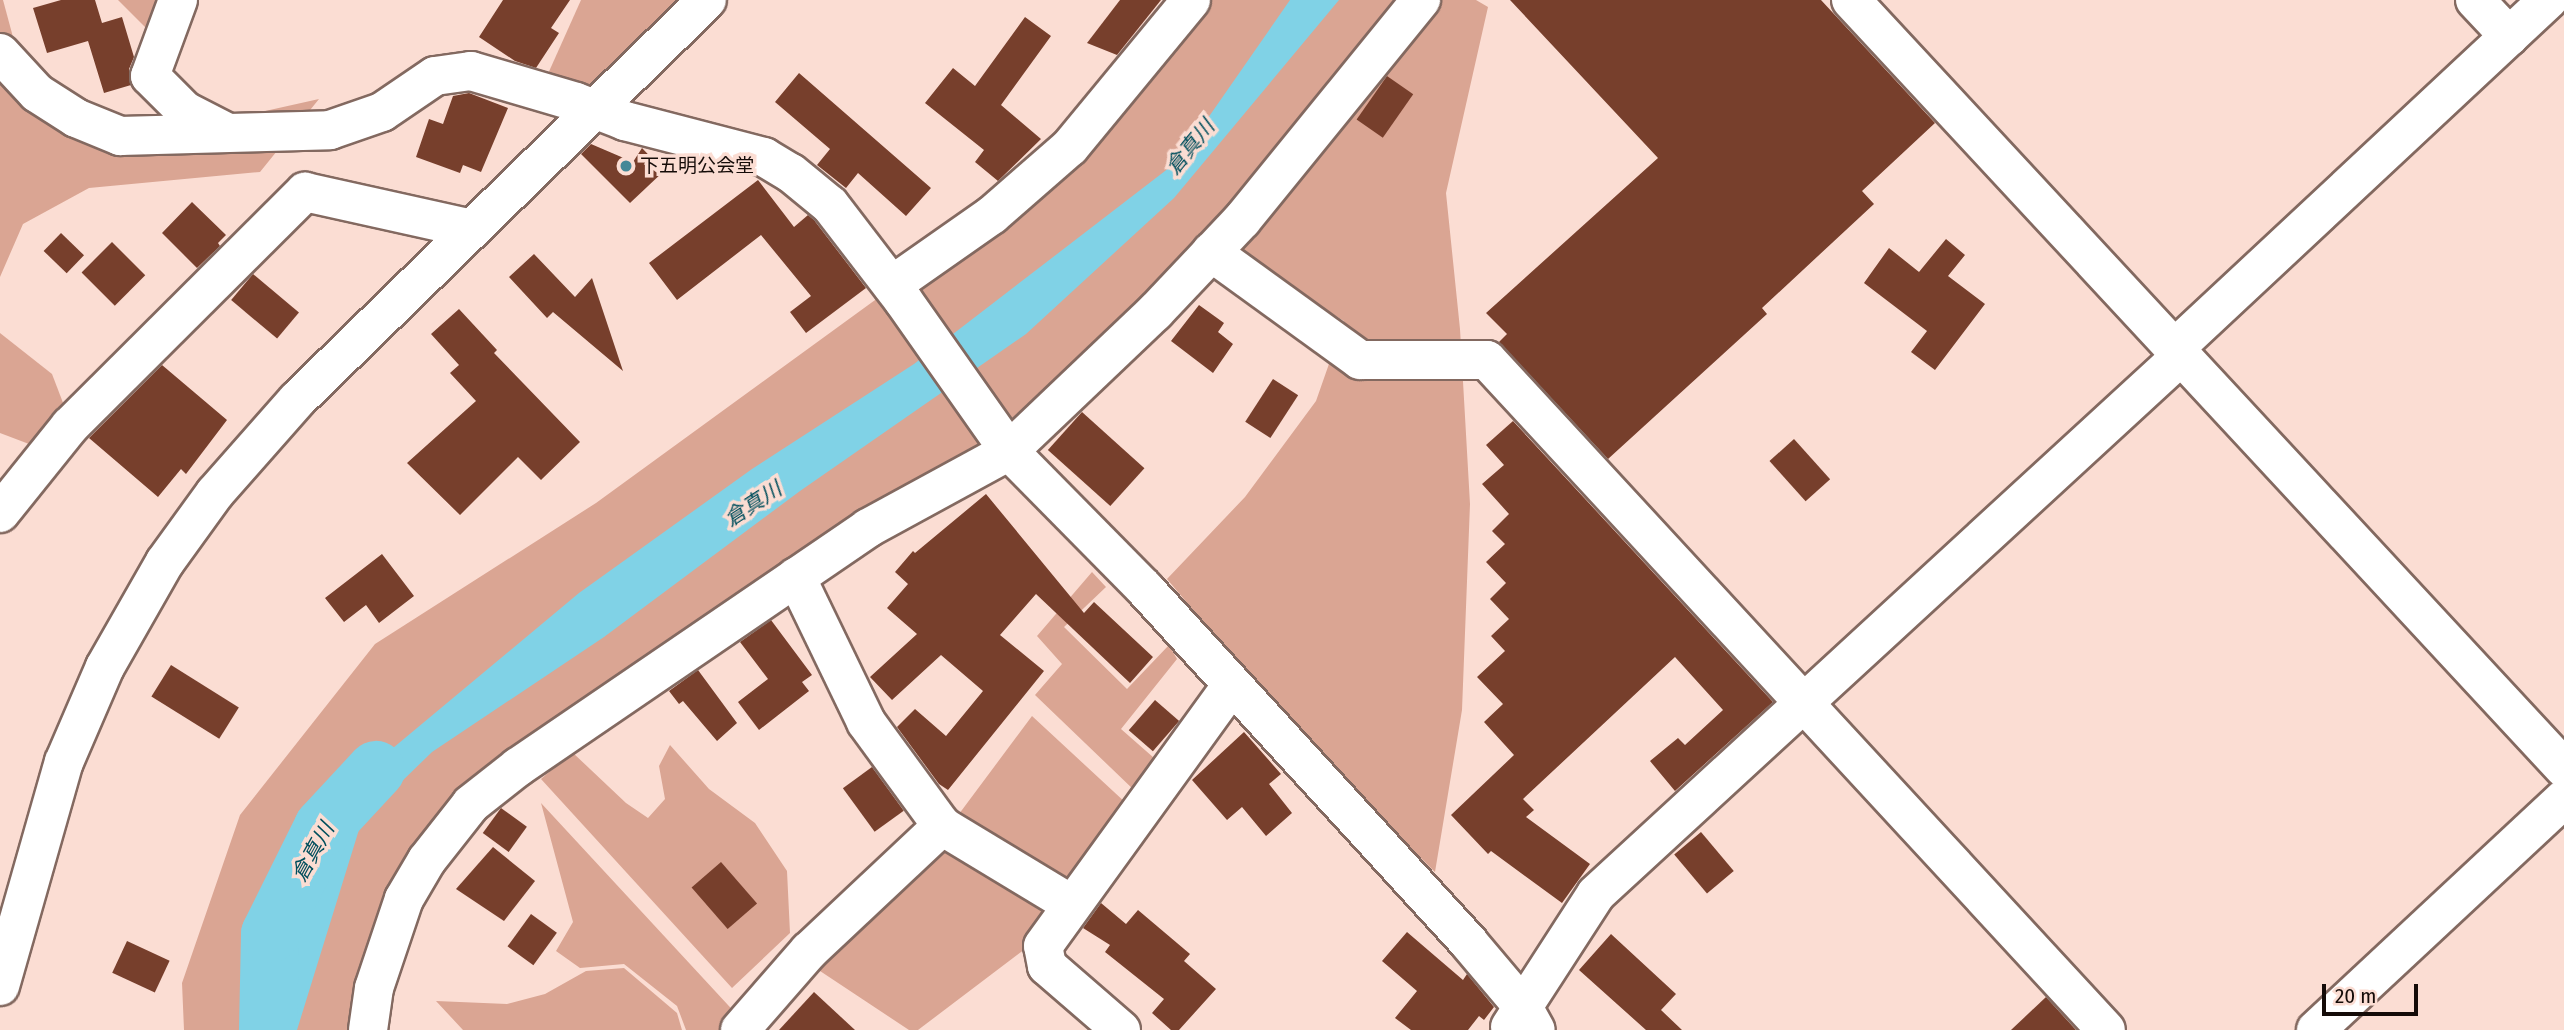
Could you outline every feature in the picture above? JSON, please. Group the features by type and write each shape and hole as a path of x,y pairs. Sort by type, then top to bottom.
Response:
{"street":[{"path":"178,0 150,76 185,111 228,133"},
{"path":"0,986 64,762 105,667 165,562 215,493 298,399 707,0"},
{"path":"897,292 1070,148 1191,0"},
{"path":"368,1030 374,988 404,899 427,860 471,804 519,767 868,528 1009,451 1155,312 1211,253 1319,129 1421,0"},
{"path":"1851,0 2564,768"},
{"path":"2475,0 2509,36"},
{"path":"0,53 37,93 76,118 120,136 330,130 382,111 435,76 471,71 625,121 764,157 791,173 830,205 897,292 1009,451 1144,588 1469,943 1522,1023 1597,894 2178,352 2548,0"},
{"path":"2558,0 2564,7"},
{"path":"0,513 70,426 306,192 472,229"},
{"path":"1211,253 1360,360 1487,360 2106,1030"},
{"path":"796,577 866,722 942,826 1071,904"},
{"path":"1121,1030 1046,966 1043,946 1232,685"},
{"path":"2316,1030 2564,799"},
{"path":"740,1030 809,951 942,826"}],"shaded area":[{"path":"0,0 3,0 24,78 0,53"},
{"path":"118,0 178,0 162,44"},
{"path":"581,0 676,0 591,92 547,76"},
{"path":"1189,0 1398,0 1095,369 471,804 354,1030 184,1030 182,983 240,815 375,644 596,503 992,215"},
{"path":"1440,0 1476,0 1488,7 1446,193 1460,329 1470,504 1462,710 1435,872 1305,743 1167,579 1245,497 1316,401 1344,321 1233,252"},
{"path":"0,68 157,135 319,99 260,172 89,188 23,224 0,277"},
{"path":"0,333 52,374 65,408 29,444 0,433"},
{"path":"1092,572 1106,587 1064,627 1127,689 1169,645 1177,659 1121,729 1154,758 1205,699 1135,791 1035,695 1062,664 1037,636"},
{"path":"1032,716 1127,804 1025,949 918,1030 909,1030 817,969 959,814"},
{"path":"670,745 709,789 755,823 787,871 790,933 732,988 541,779 572,752 626,803 648,818 665,799 659,766"},
{"path":"541,803 740,1018 730,1030 686,1030 677,1006 624,964 580,968 556,951 573,922"},
{"path":"624,968 677,1013 682,1030 463,1030 436,1001 507,1004 545,994 586,971"}],"water":[{"path":"1290,0 1339,0 1174,198 1026,334 800,491 604,637 432,752 362,820 297,1030 257,1030 270,942 323,827 393,748 579,593 752,469 914,364 1178,161"}],"building":[{"path":"61,0 95,0 102,23 122,17 134,57 129,69 131,85 104,93 88,41 47,53 33,8"},
{"path":"503,0 570,0 551,28 559,33 536,68 515,61 479,37"},
{"path":"1120,0 1161,0 1117,55 1087,43"},
{"path":"1510,0 1821,0 1935,123 1862,191 1874,204 1762,308 1767,314 1608,459 1499,342 1507,334 1486,313 1658,158"},
{"path":"1025,17 1051,36 1001,105 1041,139 998,181 975,162 984,150 925,103 953,68 975,86"},
{"path":"799,73 931,188 906,216 858,173 846,188 817,165 830,149 775,102"},
{"path":"1387,76 1413,94 1383,138 1357,119"},
{"path":"469,93 508,108 481,172 463,165 460,173 416,157 429,119 443,124 453,96"},
{"name":"下五明公会堂","path":"591,144 633,162 642,148 664,171 630,203 581,154"},
{"path":"758,180 794,227 808,215 814,220 866,288 806,333 790,312 811,296 761,235 677,300 649,263"},
{"path":"192,202 226,235 218,243 220,246 197,268 162,233"},
{"path":"61,233 84,255 67,273 44,251"},
{"path":"1946,239 1965,255 1948,276 1985,304 1935,370 1911,352 1927,331 1864,283 1889,248 1919,272"},
{"path":"112,242 145,275 115,306 82,272"},
{"path":"534,254 575,297 592,278 623,371 553,312 547,318 509,277"},
{"path":"253,274 299,313 277,339 231,300"},
{"path":"1199,305 1224,323 1218,332 1233,344 1213,373 1171,341"},
{"path":"459,309 497,350 494,353 580,442 541,480 518,457 460,515 407,463 476,401 450,373 459,365 431,334"},
{"path":"162,365 227,420 186,474 181,469 158,497 89,438"},
{"path":"1273,379 1298,395 1270,438 1245,422"},
{"path":"1082,412 1144,468 1110,506 1048,450"},
{"path":"1513,421 1773,702 1675,791 1650,761 1678,738 1685,745 1723,710 1675,657 1523,799 1534,810 1526,817 1590,864 1562,903 1491,851 1488,854 1451,815 1514,755 1484,722 1503,704 1477,677 1505,651 1491,636 1509,619 1490,599 1506,583 1486,562 1505,544 1492,531 1509,514 1482,484 1504,465 1486,445"},
{"path":"1794,439 1830,479 1806,501 1769,461"},
{"path":"986,494 1084,613 1094,602 1153,657 1130,683 1036,594 1000,635 1044,671 948,790 939,784 897,727 915,709 946,736 983,691 941,655 892,700 870,677 917,634 887,608 908,584 895,572 913,551 915,553"},
{"path":"382,554 414,596 379,623 366,605 344,622 325,598"},
{"path":"771,620 812,675 802,682 809,691 759,730 738,702 768,679 740,642"},
{"path":"171,665 239,707 219,739 151,696"},
{"path":"698,670 737,723 717,741 683,701 679,704 669,691"},
{"path":"1155,700 1179,721 1153,751 1129,730"},
{"path":"1244,732 1281,774 1269,784 1292,813 1266,836 1242,807 1227,820 1192,780"},
{"path":"872,767 904,811 875,832 843,788"},
{"path":"501,808 527,827 509,852 483,833"},
{"path":"1701,832 1734,871 1707,894 1674,854"},
{"path":"493,847 535,881 504,921 456,889"},
{"path":"721,862 757,904 728,929 692,888"},
{"path":"1101,903 1126,924 1138,910 1190,954 1184,961 1216,989 1179,1030 1171,1030 1152,1013 1164,999 1105,952 1110,945 1083,928"},
{"path":"531,914 557,933 533,965 507,946"},
{"path":"1407,932 1463,980 1467,974 1494,1007 1484,1020 1479,1016 1468,1030 1411,1030 1395,1018 1417,991 1382,961"},
{"path":"1611,934 1676,994 1661,1010 1682,1030 1646,1030 1579,970"},
{"path":"127,941 170,961 155,993 112,973"},
{"path":"814,992 855,1030 779,1030"},
{"path":"2046,997 2076,1030 2011,1030"}],"waterway":[{"name":"倉真川","path":"268,1030 270,934 323,827 376,770"}],"place":[{"name":"下五明公会堂","path":"626,166"}]}
